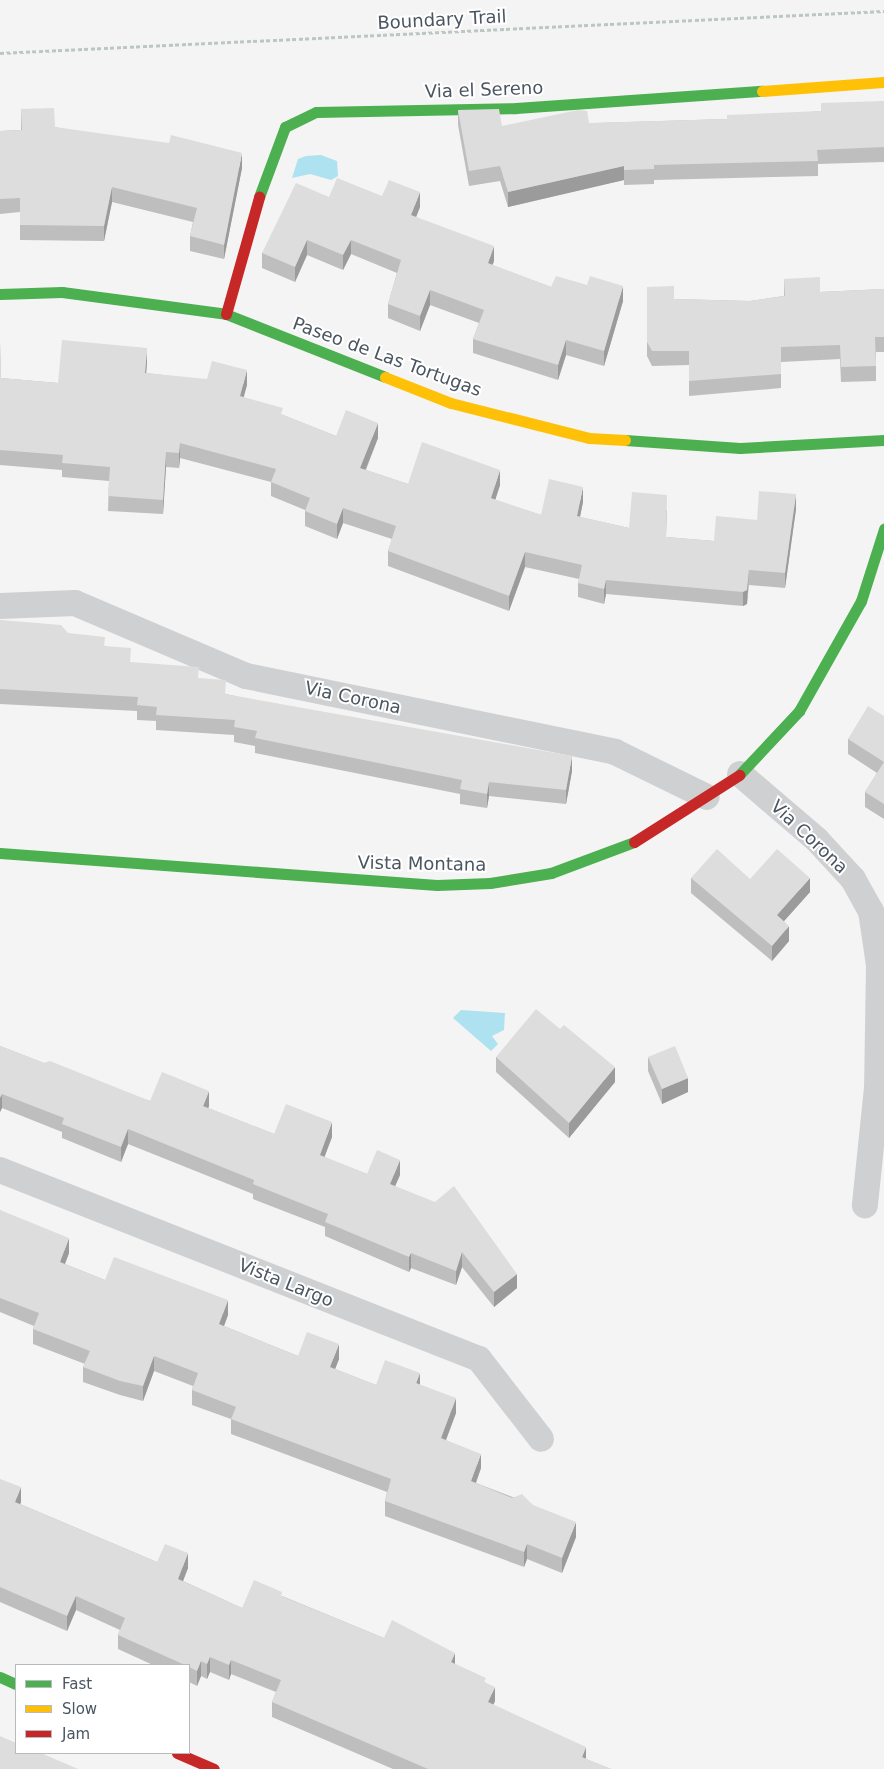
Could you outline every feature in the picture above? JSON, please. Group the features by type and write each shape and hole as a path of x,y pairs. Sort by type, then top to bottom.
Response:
{"street":[{"name":"Via el Sereno","path":"226,314 267,169 284,127 316,112 536,107 884,82"},
{"name":"Paseo de Las Tortugas","path":"0,294 62,292 226,314 451,403 589,438 740,448 884,440"},
{"name":"Vista Montana","path":"0,853 384,883 490,883 551,873 617,851 707,797 740,774 799,711 836,653 861,601 884,529"},
{"name":"Via Corona","path":"0,606 75,603 246,676 615,752 707,797"},
{"name":"Via Corona","path":"740,774 817,840 853,878 871,911 878,938 877,1069 865,1205"},
{"name":"Vista Largo","path":"0,1170 479,1359 541,1439"},
{"path":"0,1677 15,1684"},
{"path":"179,1754 214,1769"}],"path":[{"name":"Boundary Trail","path":"0,53 884,11"}],"water":[{"path":"321,155 337,161 338,176 331,180 310,174 292,178 298,159 306,156"},
{"path":"461,1010 505,1013 504,1030 492,1036 498,1044 491,1051 453,1018"}],"building":[{"path":"884,101 884,147 817,150 818,161 654,165 654,169 624,170 624,166 508,192 500,166 469,171 458,110 499,109 502,126 578,110 587,111 589,123 727,119 727,115 821,111 821,103"},
{"path":"54,108 55,127 169,143 171,135 242,153 224,245 190,236 197,208 112,187 104,226 20,225 20,198 0,199 0,131 22,130 21,109"},
{"path":"337,178 382,196 389,180 420,192 411,215 494,246 488,263 551,287 556,276 587,285 590,276 623,286 604,351 566,340 558,365 473,339 484,310 430,290 420,316 388,304 401,260 351,240 343,255 307,240 295,267 262,253 296,183 329,197"},
{"path":"820,277 820,292 884,289 884,337 875,337 876,366 841,367 840,345 781,347 781,374 689,381 689,351 652,351 647,342 647,287 674,286 674,299 750,301 785,296 784,279"},
{"path":"62,340 147,348 145,373 207,379 212,361 247,370 240,396 283,408 281,414 336,436 346,410 378,423 360,468 408,484 422,442 500,470 491,498 541,515 549,479 583,487 577,516 629,528 632,492 667,495 666,537 714,541 716,516 757,520 759,491 796,494 785,573 749,570 747,590 743,592 606,580 604,589 578,583 582,565 525,552 509,596 388,551 396,526 343,508 337,524 305,511 310,498 271,482 276,469 180,443 179,453 166,452 163,500 108,496 110,467 62,463 63,455 0,450 0,342 1,378 58,383"},
{"path":"0,620 61,625 68,633 105,637 104,646 131,648 130,662 199,667 198,678 226,680 225,694 572,756 566,790 489,782 487,794 460,789 462,780 255,738 257,731 234,727 235,720 156,715 157,707 137,705 138,697 0,689"},
{"path":"868,706 884,716 884,762 848,739"},
{"path":"884,762 884,804 865,792"},
{"path":"717,849 750,879 777,849 810,878 777,915 789,926 772,946 691,878"},
{"path":"536,1009 560,1029 564,1025 615,1067 569,1123 496,1057"},
{"path":"0,1046 44,1063 50,1061 150,1101 162,1072 209,1091 203,1106 274,1134 286,1104 332,1122 320,1155 367,1174 377,1150 400,1160 390,1184 435,1202 454,1186 517,1274 494,1292 462,1252 456,1271 411,1253 409,1257 325,1222 328,1214 253,1184 254,1180 128,1129 121,1147 62,1124 64,1118 2,1094 0,1098"},
{"path":"675,1046 688,1078 662,1089 648,1057"},
{"path":"0,1210 69,1238 60,1262 105,1280 114,1257 228,1300 219,1324 298,1356 307,1332 339,1344 330,1367 376,1385 385,1360 420,1373 416,1383 456,1398 441,1438 481,1454 471,1481 512,1498 522,1494 533,1505 576,1522 562,1558 527,1544 524,1552 385,1501 391,1479 231,1419 236,1407 192,1390 198,1373 154,1356 143,1386 120,1381 83,1367 90,1351 33,1329 39,1313 0,1298"},
{"path":"0,1479 21,1487 15,1502 157,1562 165,1544 188,1553 178,1579 242,1608 254,1580 282,1592 281,1596 384,1638 392,1620 455,1653 451,1662 486,1678 484,1682 495,1687 488,1702 586,1747 582,1757 611,1769 428,1769 272,1702 281,1680 231,1660 229,1665 210,1657 207,1664 201,1661 197,1671 190,1668 190,1664 183,1664 118,1635 125,1618 76,1596 67,1616 0,1587"},
{"path":"0,1736 15,1743 15,1754 43,1754 78,1769 0,1769"}],"traffic: fast":[{"path":"259,197 285,127 316,112 516,108 762,91"},
{"path":"0,294 62,292 226,314 385,377"},
{"path":"625,440 740,448 884,440"},
{"path":"739,775 799,711 861,601 884,529"},
{"path":"0,853 437,885 490,883 551,873 634,842"},
{"path":"0,1677 15,1684"}],"traffic: slow":[{"path":"762,91 884,82"},
{"path":"385,377 451,403 589,438 625,440"}],"traffic: jam":[{"path":"226,314 259,197"},
{"path":"634,842 739,775"},
{"path":"179,1754 214,1769"}]}
